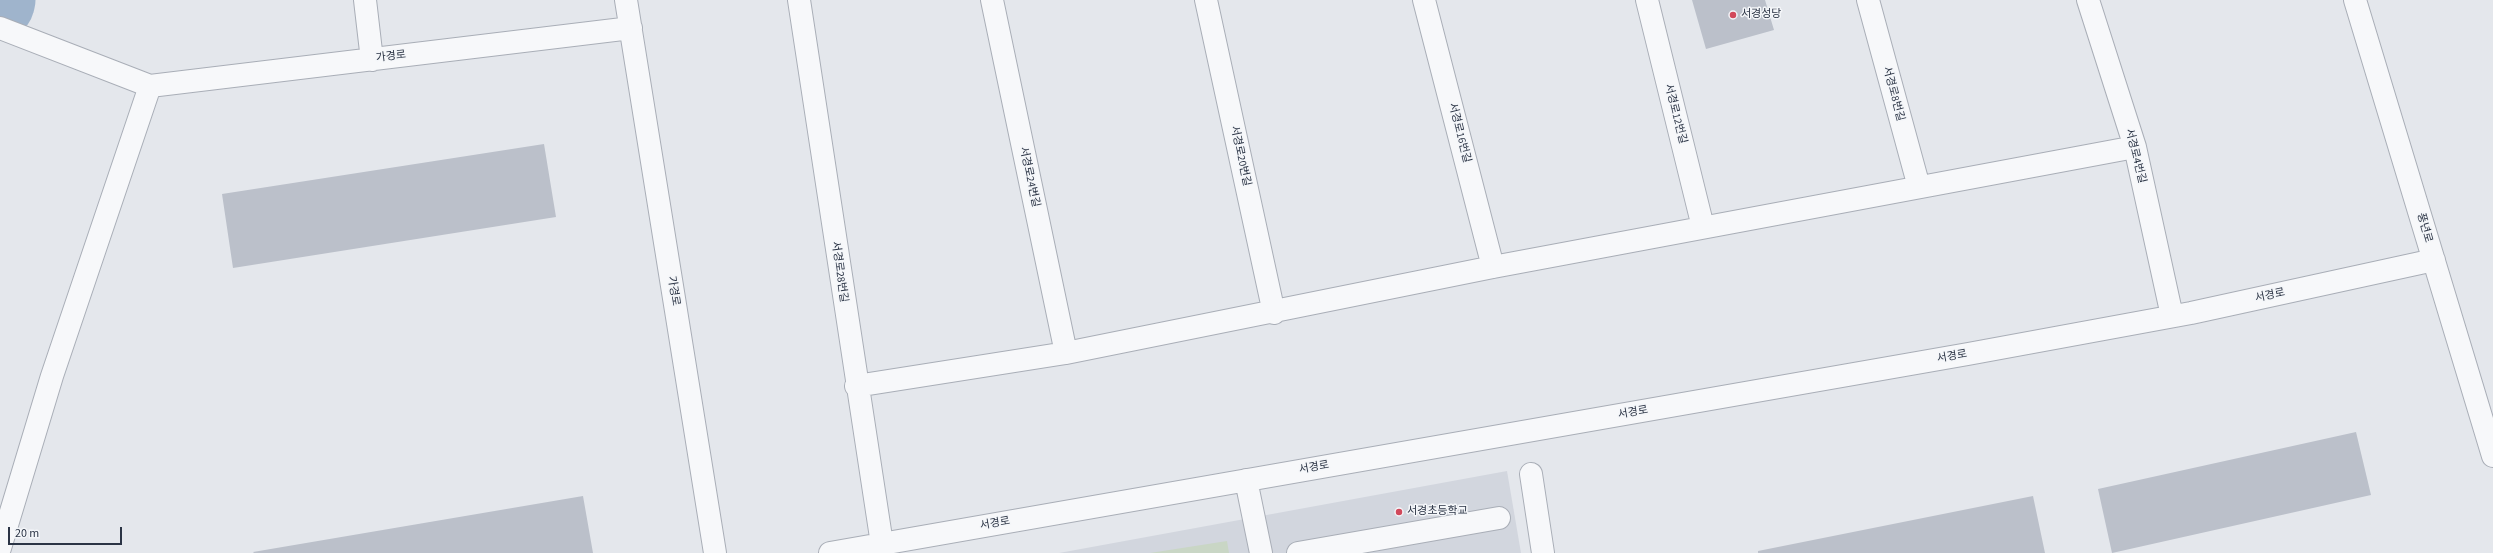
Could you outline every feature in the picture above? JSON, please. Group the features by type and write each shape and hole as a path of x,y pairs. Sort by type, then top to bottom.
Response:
{"street":[{"path":"365,0 372,60"},
{"name":"가경로","path":"626,0 715,553"},
{"name":"서경로28번길","path":"799,0 856,386 882,544"},
{"name":"서경로24번길","path":"992,0 1066,354"},
{"name":"서경로20번길","path":"1206,0 1274,313"},
{"name":"서경로16번길","path":"1424,0 1493,267"},
{"name":"서경로12번길","path":"1647,0 1703,228"},
{"name":"서경로8번길","path":"1868,0 1919,187"},
{"name":"서경로4번길","path":"2088,0 2135,147 2172,316"},
{"name":"풍년로","path":"2355,0 2493,456"},
{"path":"0,28 150,86 52,376 0,548"},
{"name":"가경로","path":"150,86 631,28"},
{"path":"856,386 1066,354 1274,313 1493,267 2135,147"},
{"name":"서경로","path":"830,553 1968,354 2172,316 2434,260"},
{"path":"1532,474 1543,553"},
{"path":"1246,480 1261,553"},
{"path":"1298,553 1499,518"}],"shaded area":[{"name":"서경초등학교","path":"1507,471 1521,553 1059,553"}],"green space":[{"path":"1227,541 1229,553 1150,553"}],"building":[{"name":"서경성당","path":"1692,0 1765,0 1774,30 1706,49"},
{"path":"544,144 556,217 233,268 222,194"},
{"path":"2356,432 2371,495 2112,553 2098,489"},
{"path":"583,496 593,553 253,552"},
{"path":"2033,496 2045,553 1758,553 1758,551"}],"waterway":[{"path":"0,4 1,0"}],"place":[{"name":"서경성당","path":"1733,15"},
{"name":"서경초등학교","path":"1399,512"}]}
